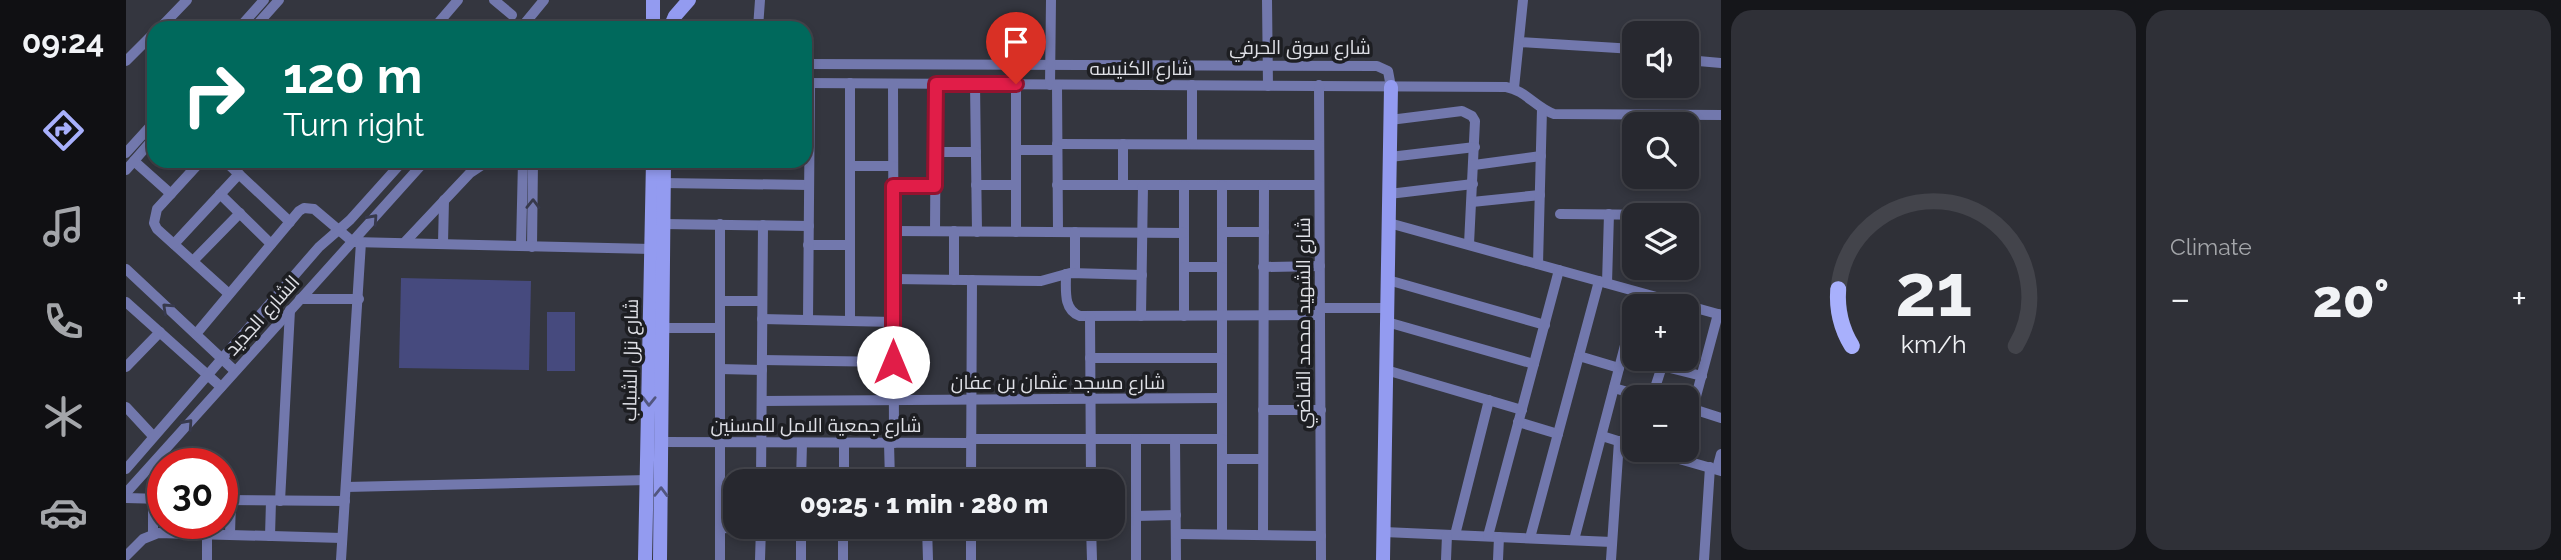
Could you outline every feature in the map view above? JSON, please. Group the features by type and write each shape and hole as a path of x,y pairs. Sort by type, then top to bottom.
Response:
{"street":[{"path":"167,21 187,0"},
{"path":"255,21 264,0"},
{"path":"256,21 279,0"},
{"path":"441,21 458,0"},
{"path":"494,0 512,15"},
{"path":"527,21 544,0"},
{"path":"653,0 653,21"},
{"path":"673,21 689,0"},
{"path":"758,21 760,0"},
{"path":"1051,0 1050,65 1054,85 1057,147 1058,232"},
{"path":"1267,0 1268,86"},
{"path":"1523,0 1514,88 1542,108 1558,114 1721,116"},
{"path":"126,61 147,40"},
{"path":"1519,42 1622,47"},
{"path":"1699,61 1721,63"},
{"name":"شارع سوق الحرفي","path":"812,64 1381,67 1390,75 1391,87"},
{"name":"شارع الكنيسه","path":"812,83 1514,88"},
{"path":"850,83 850,321"},
{"path":"890,469 894,400 893,84"},
{"path":"935,231 936,84"},
{"path":"975,84 977,232"},
{"path":"1016,84 1016,232"},
{"path":"1192,85 1192,144"},
{"name":"شارع الشهيد محمد القاضي","path":"1319,85 1321,560"},
{"path":"1383,560 1391,87"},
{"path":"1538,264 1542,108"},
{"path":"1390,120 1462,111 1472,116 1475,121 1475,147 1469,244"},
{"path":"129,161 147,133"},
{"path":"129,161 147,144"},
{"path":"1016,150 1123,144 1319,145"},
{"path":"1123,144 1124,185"},
{"path":"1390,157 1475,147"},
{"path":"935,152 976,152"},
{"path":"1474,165 1541,156"},
{"path":"129,161 171,194"},
{"path":"850,166 893,166"},
{"path":"195,168 157,209 153,219 157,229 229,294"},
{"path":"233,168 290,222"},
{"name":"الشارع الجديد","path":"126,468 319,247 396,168"},
{"name":"الشارع الجديد","path":"126,495 300,299 357,242 419,168"},
{"path":"405,243 478,168"},
{"path":"523,168 527,247"},
{"path":"527,247 533,168"},
{"name":"شارع نزل الشباب","path":"653,168 652,249 661,442 660,560"},
{"name":"شارع نزل الشباب","path":"645,560 647,480 656,363 662,327 664,168"},
{"path":"808,168 808,320"},
{"path":"174,244 239,174"},
{"path":"663,183 809,185"},
{"path":"1389,194 1473,184"},
{"path":"976,185 1016,185"},
{"path":"1057,185 1320,185"},
{"path":"1141,316 1143,185"},
{"path":"1184,185 1184,316"},
{"path":"1222,185 1222,534"},
{"path":"1263,535 1264,185"},
{"path":"893,186 935,186"},
{"path":"220,194 271,244"},
{"path":"1472,202 1540,195"},
{"path":"443,243 444,200"},
{"path":"196,334 301,209 311,208 357,242 652,249"},
{"path":"193,261 240,213"},
{"path":"1560,214 1622,214"},
{"path":"1530,538 1579,356 1603,282 1609,214"},
{"path":"1388,223 1645,294"},
{"path":"663,224 809,226"},
{"path":"720,224 720,560"},
{"path":"761,469 763,225"},
{"path":"893,231 1184,233"},
{"path":"954,232 954,280"},
{"path":"1075,232 1069,309 1080,316 1263,316 1320,312 1387,315 1534,364"},
{"path":"1222,232 1264,232"},
{"path":"341,560 359,299 357,242"},
{"path":"808,245 850,244"},
{"path":"1264,267 1320,266"},
{"path":"1184,267 1222,267"},
{"path":"126,269 235,371"},
{"path":"1498,560 1493,537 1518,422 1559,270"},
{"path":"893,279 1041,281 1070,273 1142,275"},
{"path":"971,469 972,280"},
{"path":"1388,280 1545,325"},
{"path":"300,299 359,299"},
{"path":"720,301 762,301"},
{"path":"126,302 221,387"},
{"path":"270,536 276,501 290,310"},
{"path":"1699,310 1720,315 1699,387"},
{"path":"1090,316 1091,469"},
{"path":"762,319 893,321"},
{"path":"662,327 720,328"},
{"path":"129,360 160,332"},
{"path":"1579,356 1619,369"},
{"path":"1090,358 1222,358"},
{"path":"1574,540 1622,358"},
{"path":"720,369 762,365 893,362"},
{"path":"1386,370 1522,410"},
{"path":"1688,371 1702,376"},
{"path":"1614,388 1622,390"},
{"name":"شارع مسجد عثمان بن عفان","path":"762,401 1222,398"},
{"path":"1446,560 1489,400"},
{"path":"126,409 153,436"},
{"path":"1263,410 1321,410"},
{"path":"1699,411 1721,418"},
{"path":"1518,422 1558,433"},
{"path":"1602,436 1622,442"},
{"path":"1136,439 1136,560"},
{"path":"1175,439 1177,560"},
{"name":"شارع جمعية الامل للمسنين","path":"661,442 891,443 1222,439"},
{"path":"1611,560 1619,441"},
{"path":"801,469 802,443"},
{"path":"844,443 844,469"},
{"path":"1704,560 1716,469 1721,454"},
{"path":"1222,460 1263,459"},
{"path":"1699,462 1716,469"},
{"path":"346,487 647,480"},
{"path":"126,495 147,498"},
{"path":"238,500 345,501"},
{"path":"1136,516 1176,515"},
{"path":"1384,532 1612,542"},
{"path":"238,534 342,538"},
{"path":"1176,534 1321,536"},
{"path":"126,556 147,537"},
{"path":"207,539 207,560"},
{"path":"761,539 761,560"},
{"path":"801,539 801,560"},
{"path":"843,539 843,560"},
{"path":"928,539 928,560"},
{"path":"971,539 971,560"},
{"path":"1091,539 1092,560"}],"shaded area":[{"path":"401,278 531,281 529,370 399,368"},
{"path":"547,312 575,312 575,371 547,371"}],"route":[{"path":"893,362 893,186 935,186 936,84 1016,84"}]}
